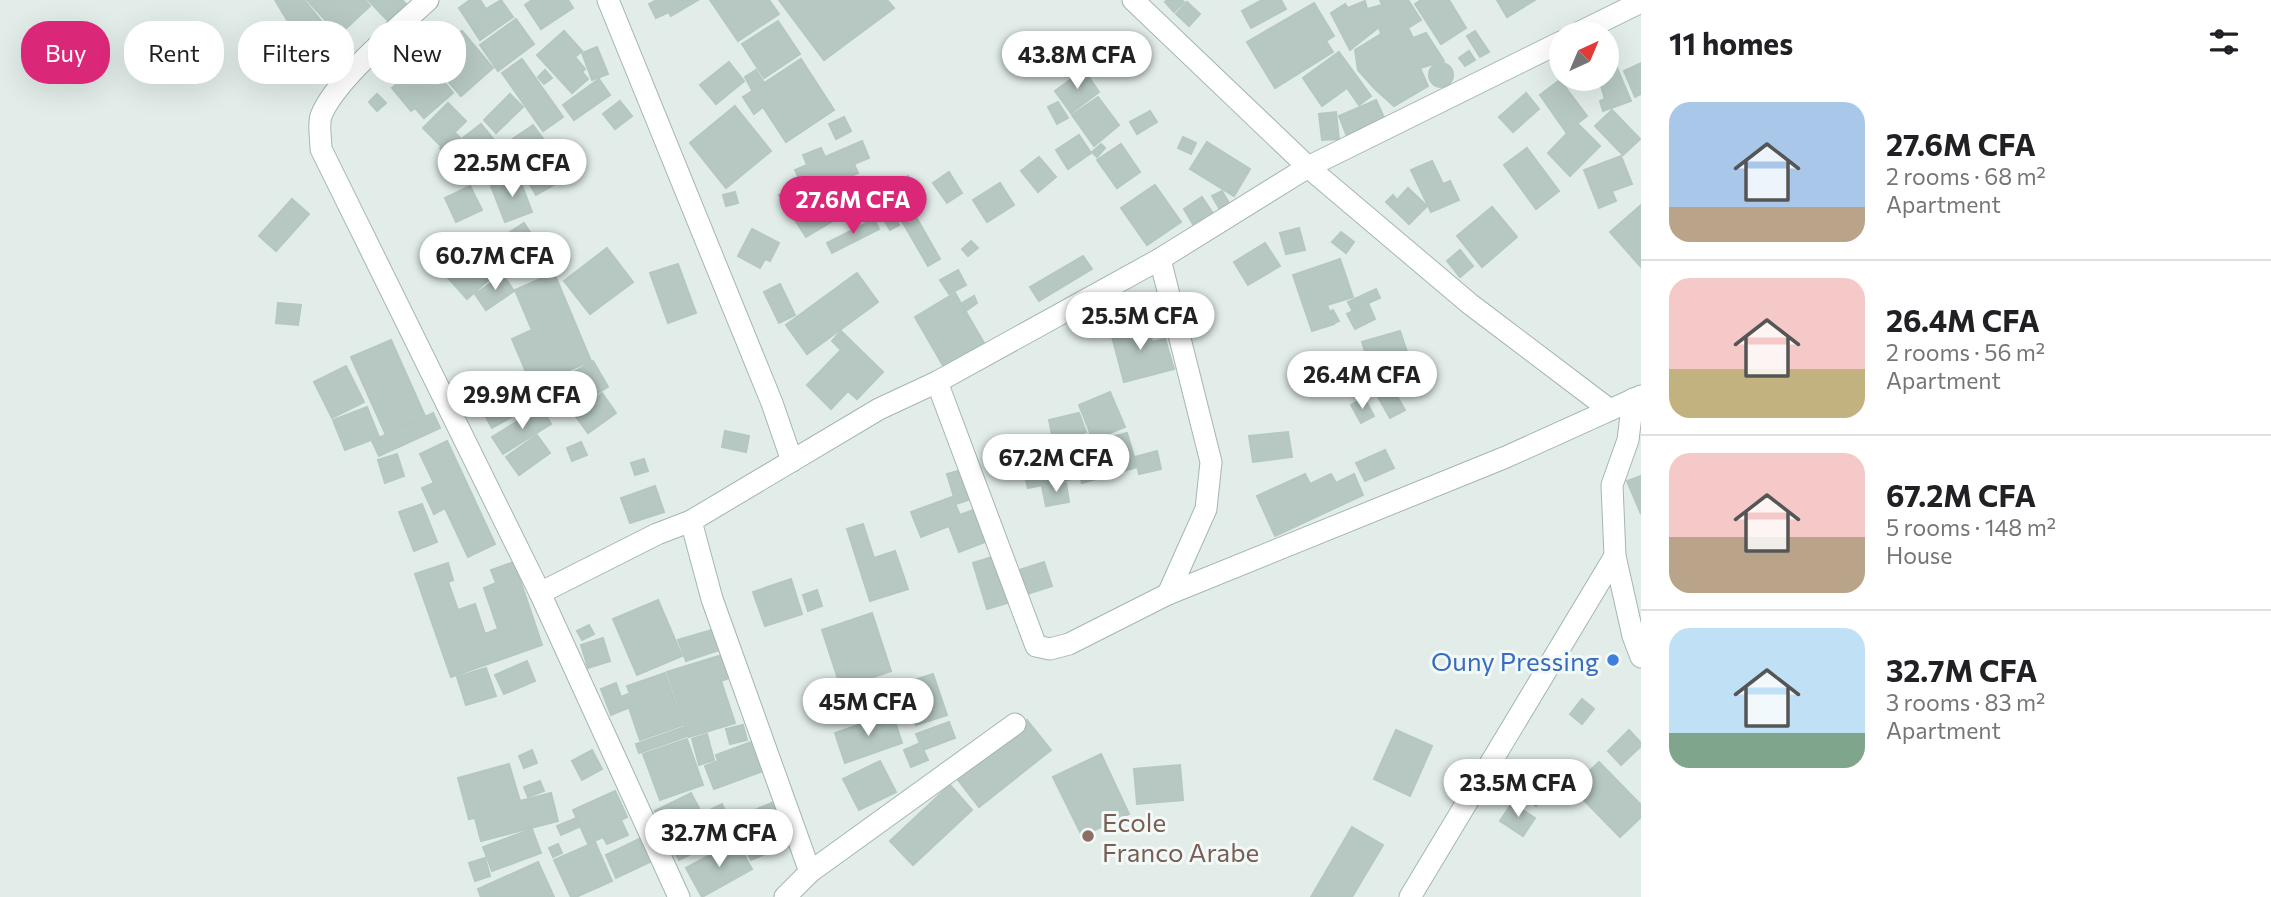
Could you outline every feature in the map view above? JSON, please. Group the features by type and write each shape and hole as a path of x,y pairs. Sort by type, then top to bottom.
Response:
{"street":[{"path":"428,0 363,62 332,96 320,119 321,149 540,593 679,897"},
{"path":"608,0 772,403 792,461"},
{"path":"1133,0 1308,167 1470,304 1610,410"},
{"path":"1602,21 1641,2"},
{"path":"540,593 657,534 691,521 879,409 937,382 1160,259 1308,167 1549,48"},
{"path":"1160,259 1211,462 1206,509 1168,594"},
{"path":"937,382 1037,646 1050,649 1069,644 1168,594 1506,457 1637,397"},
{"path":"1637,397 1628,440 1612,485 1615,556 1633,636 1641,656"},
{"path":"691,521 712,599 810,872"},
{"path":"1410,897 1615,556"},
{"path":"785,897 810,872 1015,724"}],"building":[{"path":"275,0 304,0 321,21 288,21"},
{"path":"307,0 365,0 370,6 354,21 326,21"},
{"path":"368,0 402,0 409,7 394,21 388,21"},
{"path":"470,0 480,0 486,9 501,0 513,17 480,40 459,8"},
{"path":"532,0 568,0 573,8 541,29 525,5"},
{"path":"660,0 667,13 656,18 649,4"},
{"path":"661,0 698,0 671,16"},
{"path":"710,0 769,0 779,14 738,41"},
{"path":"779,0 887,0 894,8 824,60"},
{"path":"1262,0 1281,0 1286,9 1251,28 1242,11"},
{"path":"1380,0 1408,0 1421,20 1408,28 1413,38 1426,33 1444,61 1420,68 1428,86 1394,106 1358,70 1355,50 1381,34 1379,27 1350,50 1331,13 1345,4 1348,8 1365,1 1367,9 1382,5"},
{"path":"1421,0 1449,0 1466,28 1441,44 1415,4"},
{"path":"1497,0 1535,0 1507,17"},
{"path":"1165,2 1184,2 1174,12"},
{"path":"1187,2 1200,14 1189,26 1176,14"},
{"path":"1314,3 1334,36 1326,41 1333,52 1275,88 1247,42"},
{"path":"516,19 534,44 498,71 480,45"},
{"path":"778,21 800,54 764,78 742,44"},
{"path":"564,31 582,51 575,57 585,69 582,72 588,79 572,93 537,55"},
{"path":"1475,31 1489,52 1480,57 1467,36"},
{"path":"466,36 493,68 461,96 450,84 466,84"},
{"path":"597,47 608,74 592,80 582,53"},
{"path":"1469,51 1475,60 1465,66 1459,58"},
{"path":"1339,52 1371,96 1359,105 1347,88 1322,106 1303,78"},
{"path":"522,59 563,117 543,131 502,73"},
{"path":"801,59 834,110 786,142 763,107 754,114 743,97"},
{"path":"729,62 744,81 716,104 700,85"},
{"path":"1441,63 1452,70 1453,75 1446,86 1441,87 1430,80 1429,75 1436,64"},
{"path":"1641,63 1641,94 1635,97 1624,71"},
{"path":"545,70 552,78 544,84 538,77"},
{"path":"756,70 764,83 752,90 745,77"},
{"path":"1084,70 1099,92 1071,113 1055,91"},
{"path":"1619,73 1631,101 1603,111 1600,101 1605,99 1603,91 1619,91"},
{"path":"599,79 610,95 574,120 563,105"},
{"path":"397,84 446,84 453,93 424,118 415,108 411,111 392,88"},
{"path":"1549,88 1549,91 1568,91 1587,116 1566,132 1540,95"},
{"path":"1526,93 1539,109 1513,132 1499,117"},
{"path":"377,94 386,103 377,111 369,102"},
{"path":"510,94 523,107 496,133 484,120"},
{"path":"1098,97 1119,125 1094,146 1072,115"},
{"path":"1376,100 1386,122 1348,139 1339,116"},
{"path":"620,101 632,116 615,129 603,114"},
{"path":"1058,102 1068,118 1057,124 1048,107"},
{"path":"448,103 466,121 441,146 423,128"},
{"path":"735,106 771,151 726,188 690,143"},
{"path":"1612,110 1640,139 1623,155 1595,126"},
{"path":"1150,111 1157,122 1137,134 1130,122"},
{"path":"1336,112 1339,139 1322,140 1319,114"},
{"path":"844,117 851,131 836,139 829,124"},
{"path":"1577,123 1600,146 1570,176 1548,153"},
{"path":"481,124 516,167 497,181 463,138"},
{"path":"533,125 544,140 516,160 504,145"},
{"path":"455,133 466,143 450,159 440,148"},
{"path":"1079,135 1091,153 1068,169 1056,150"},
{"path":"1183,137 1196,143 1191,154 1178,148"},
{"path":"862,141 869,158 854,164 858,173 812,193 831,222 806,237 779,195 801,182 795,170 807,165 803,155 821,148 825,157"},
{"path":"1207,142 1250,169 1234,196 1190,169"},
{"path":"1101,144 1105,148 1097,157 1092,152"},
{"path":"1121,144 1140,172 1117,188 1097,160"},
{"path":"552,145 569,176 536,195 518,164"},
{"path":"1527,148 1559,191 1536,209 1504,165"},
{"path":"1621,156 1632,184 1612,191 1616,201 1599,208 1584,170"},
{"path":"1039,157 1056,177 1038,192 1021,171"},
{"path":"470,160 477,172 467,178 460,166"},
{"path":"1432,161 1443,184 1450,181 1459,200 1431,212 1411,170"},
{"path":"949,172 962,193 947,203 933,183"},
{"path":"518,175 532,212 505,222 491,186"},
{"path":"908,176 924,203 912,210 940,259 928,266 884,190"},
{"path":"1000,183 1014,205 987,222 973,200"},
{"path":"1155,185 1181,222 1147,245 1121,208"},
{"path":"470,186 482,210 456,222 445,198"},
{"path":"1408,188 1427,206 1409,224 1386,202 1393,195 1397,200"},
{"path":"1222,191 1229,203 1219,208 1212,196"},
{"path":"735,192 738,203 726,206 723,195"},
{"path":"1202,197 1212,212 1193,224 1184,209"},
{"path":"292,199 309,214 276,251 259,236"},
{"path":"1641,205 1641,267 1610,232"},
{"path":"1492,207 1517,237 1482,267 1457,236"},
{"path":"894,215 899,225 890,230 884,220"},
{"path":"874,219 879,229 832,253 827,243"},
{"path":"524,223 539,246 502,270 487,247"},
{"path":"1299,228 1305,250 1286,254 1280,233"},
{"path":"752,229 779,243 770,261 765,259 760,268 738,256"},
{"path":"1341,232 1354,242 1346,253 1332,242"},
{"path":"463,237 496,273 467,299 435,263"},
{"path":"971,241 978,248 968,256 962,249"},
{"path":"1265,243 1280,266 1248,285 1234,262"},
{"path":"607,248 633,282 590,314 564,281"},
{"path":"1460,250 1473,266 1460,277 1447,261"},
{"path":"1083,256 1092,269 1039,301 1030,287"},
{"path":"1340,259 1353,297 1327,305 1334,324 1312,331 1293,275"},
{"path":"678,264 696,313 668,323 650,273"},
{"path":"958,270 966,285 949,294 940,280"},
{"path":"554,273 591,361 532,386 512,339 532,330 515,290"},
{"path":"857,273 878,302 807,354 786,325"},
{"path":"503,275 514,291 486,310 475,294"},
{"path":"780,284 795,315 779,323 764,292"},
{"path":"1376,289 1380,298 1352,310 1348,302"},
{"path":"955,293 984,343 944,367 915,317"},
{"path":"974,296 977,303 967,310 962,303"},
{"path":"278,303 301,305 298,325 276,323"},
{"path":"1368,303 1375,319 1355,329 1347,314"},
{"path":"1333,310 1339,321 1327,326 1322,316"},
{"path":"1146,320 1152,342 1165,339 1174,369 1124,382 1110,329"},
{"path":"841,331 883,372 857,399 848,391 831,409 807,385 841,350 832,341"},
{"path":"1400,331 1407,352 1369,363 1362,342"},
{"path":"391,340 425,416 385,433 351,357"},
{"path":"593,361 608,387 557,416 546,397 571,383 567,376"},
{"path":"346,366 364,402 332,418 314,382"},
{"path":"1389,382 1405,410 1390,418 1374,390"},
{"path":"526,385 529,389 533,386 541,400 492,428 482,410"},
{"path":"1110,392 1125,427 1093,440 1079,405"},
{"path":"602,393 616,413 588,433 574,414"},
{"path":"1364,398 1374,416 1361,423 1351,405"},
{"path":"367,407 379,437 345,450 333,420"},
{"path":"541,407 551,424 503,454 492,437"},
{"path":"433,413 440,428 379,456 372,441"},
{"path":"1079,413 1086,432 1063,439 1072,479 1028,488 1018,446 1053,439 1049,420"},
{"path":"725,431 749,436 746,452 722,447"},
{"path":"1288,432 1292,457 1253,462 1249,436"},
{"path":"1127,433 1137,467 1082,483 1078,469 1099,464 1093,442"},
{"path":"537,435 550,453 519,475 506,457"},
{"path":"447,441 495,544 468,557 445,508 434,514 422,488 434,483 420,454"},
{"path":"581,442 587,455 572,461 567,448"},
{"path":"1385,450 1394,468 1365,481 1356,463"},
{"path":"1157,451 1161,469 1139,474 1135,457"},
{"path":"397,454 404,476 385,483 378,460"},
{"path":"644,459 648,471 635,475 631,463"},
{"path":"962,470 971,499 956,504 947,474"},
{"path":"1305,474 1310,484 1331,474 1336,483 1354,474 1363,495 1275,536 1257,496"},
{"path":"1641,476 1641,514 1627,481"},
{"path":"1066,483 1069,502 1046,506 1042,487"},
{"path":"655,486 664,512 630,523 621,498"},
{"path":"952,497 960,515 976,509 988,541 959,552 949,526 921,537 911,512"},
{"path":"422,504 437,542 414,551 399,512"},
{"path":"863,524 874,558 895,551 908,589 870,601 847,529"},
{"path":"992,557 1007,603 987,609 973,563"},
{"path":"514,562 542,645 451,677 415,574 448,563 453,580 448,582 458,610 475,604 485,634 498,629 484,588 496,583 491,570"},
{"path":"1044,562 1052,586 1024,595 1016,571"},
{"path":"791,579 802,614 765,626 753,592"},
{"path":"817,590 822,606 808,611 803,595"},
{"path":"658,600 682,656 637,675 613,619"},
{"path":"872,613 891,671 841,688 822,630"},
{"path":"589,625 594,634 582,640 577,631"},
{"path":"715,629 722,649 686,661 678,640"},
{"path":"603,638 610,661 588,668 581,645"},
{"path":"725,654 732,677 721,681 735,723 689,737 667,672"},
{"path":"527,661 535,681 504,694 495,675"},
{"path":"486,668 496,696 466,705 457,677"},
{"path":"665,673 683,725 640,740 629,708 635,706 627,686"},
{"path":"933,674 947,715 916,725 902,684"},
{"path":"616,683 621,697 628,694 633,706 611,715 601,689"},
{"path":"1582,699 1594,709 1582,724 1570,714"},
{"path":"892,713 902,743 845,763 835,733"},
{"path":"1027,720 1051,750 979,807 955,776"},
{"path":"949,722 955,738 923,750 916,734"},
{"path":"743,725 747,740 730,744 726,729"},
{"path":"684,727 688,736 639,753 636,744"},
{"path":"1396,730 1432,746 1410,796 1374,779"},
{"path":"1629,730 1641,746 1621,765 1608,751"},
{"path":"707,734 714,760 699,765 692,739"},
{"path":"687,739 703,785 660,800 643,754"},
{"path":"754,741 766,770 714,789 705,766 718,761 716,755"},
{"path":"920,743 928,760 911,767 904,750"},
{"path":"532,750 537,763 524,768 519,756"},
{"path":"592,750 602,769 582,780 572,761"},
{"path":"1101,754 1129,814 1082,836 1053,777"},
{"path":"880,761 896,792 859,810 843,779"},
{"path":"1599,762 1641,805 1641,817 1620,837 1572,788"},
{"path":"509,764 520,801 551,793 558,821 481,841 475,818 469,819 458,778"},
{"path":"1180,765 1183,800 1137,804 1134,769"},
{"path":"1527,780 1545,795 1536,806 1518,791"},
{"path":"540,781 544,791 528,797 524,787"},
{"path":"950,785 972,810 913,865 890,841"},
{"path":"615,791 627,817 621,820 628,835 607,844 603,837 588,844 573,810"},
{"path":"691,793 702,814 722,804 735,832 679,860 655,811"},
{"path":"776,801 793,842 751,860 734,819"},
{"path":"1512,803 1535,818 1523,836 1500,821"},
{"path":"576,818 579,827 561,835 557,826"},
{"path":"1352,827 1383,845 1352,897 1311,897"},
{"path":"532,829 541,853 492,871 483,847"},
{"path":"641,838 652,861 616,878 606,855"},
{"path":"736,841 752,869 702,897 686,868"},
{"path":"595,842 612,881 571,897 554,860"},
{"path":"558,844 562,853 553,857 549,848"},
{"path":"485,858 490,876 475,881 469,863"},
{"path":"538,862 554,897 481,897 478,889"}],"place":[{"name":"Ouny Pressing","path":"1613,660"},
{"name":"Ecole Franco Arabe","path":"1088,836"}]}
